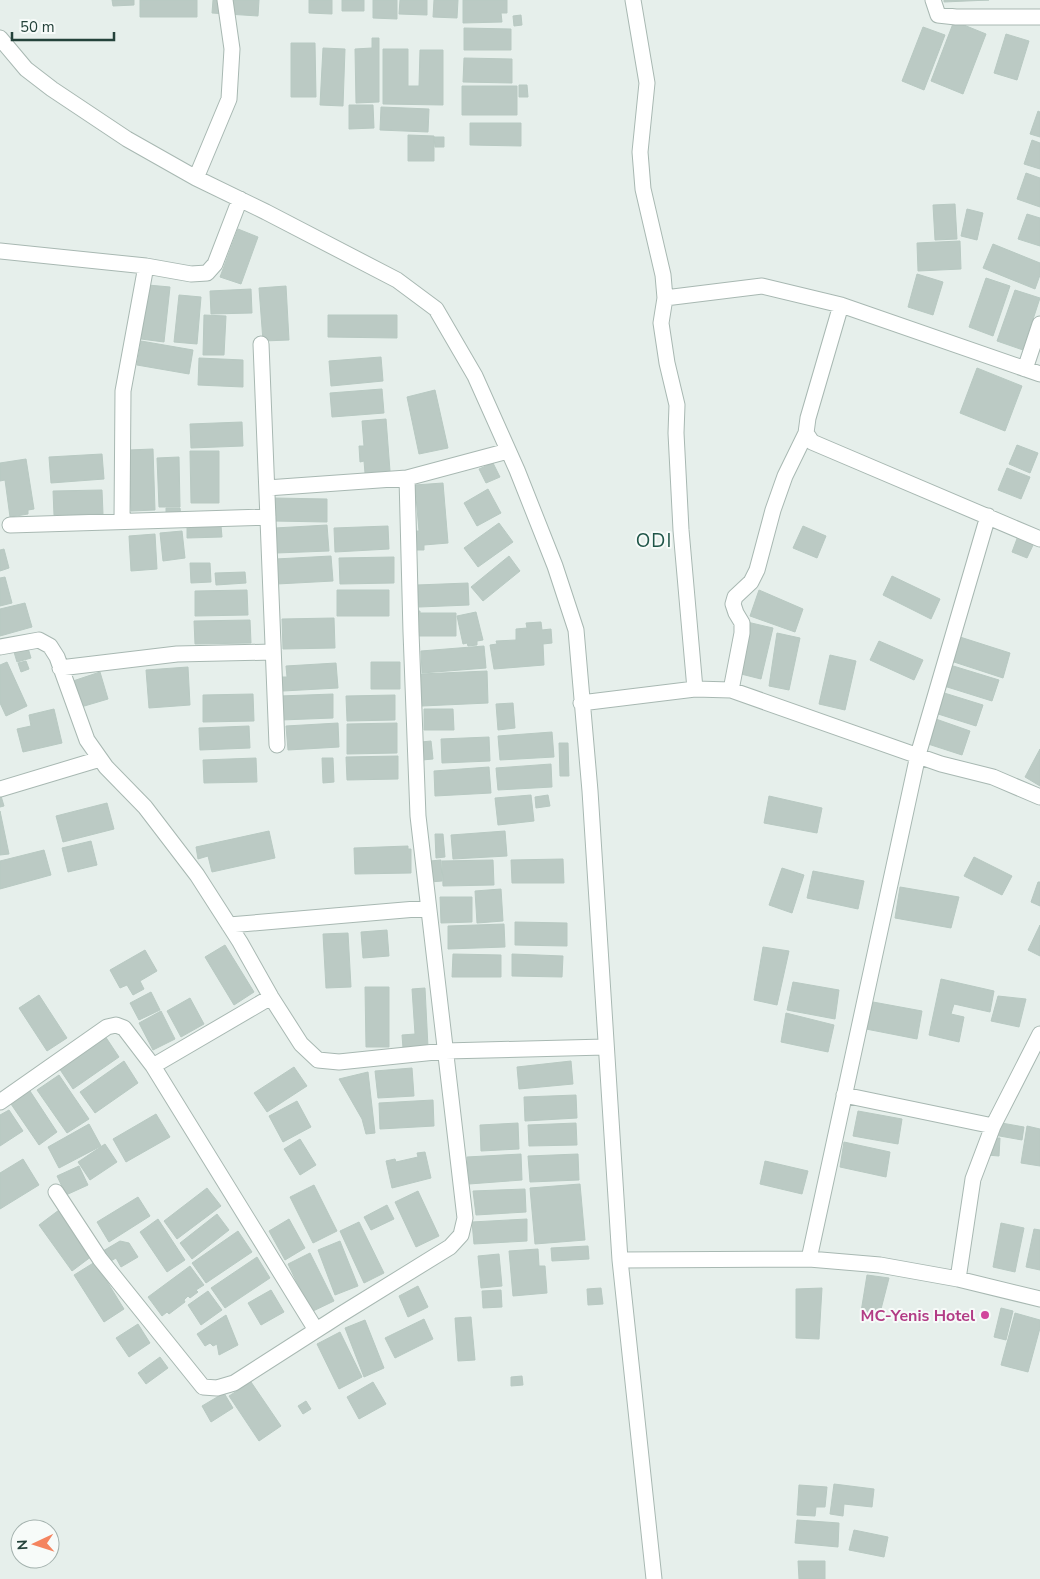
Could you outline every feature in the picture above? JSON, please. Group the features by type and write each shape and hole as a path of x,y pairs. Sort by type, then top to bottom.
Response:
{"street":[{"path":"196,178 229,99 232,49 225,0"},
{"path":"633,0 647,83 640,152 643,189 664,274 665,298 661,323 667,363 677,405 676,433 681,530 695,689"},
{"path":"933,0 938,15 956,17 1040,16"},
{"path":"0,38 26,69 52,89 127,139 196,178 396,280 436,308 475,376 508,451 555,566 576,630 590,791 620,1260 654,1579"},
{"path":"0,251 146,266 191,274 207,273 215,264 240,199"},
{"path":"122,521 123,391 146,266"},
{"path":"665,298 762,286 841,305 1040,374"},
{"path":"731,690 742,634 742,623 733,604 735,597 752,582 757,570 773,510 785,476 806,433 808,418 841,305"},
{"path":"1024,369 1040,324"},
{"path":"261,344 277,745"},
{"path":"806,433 812,442 1040,539"},
{"path":"267,488 407,478 508,451"},
{"path":"56,1192 100,1259 203,1387 217,1388 234,1383 450,1247 461,1236 465,1218 418,816 407,478"},
{"path":"809,1259 918,755 988,516"},
{"path":"10,525 268,517"},
{"path":"0,647 39,640 50,646 57,657 87,740 106,767 145,807 196,875 229,925 301,1044 318,1060 340,1062 445,1051 605,1047"},
{"path":"60,668 177,654 273,652"},
{"path":"581,703 695,689 731,690 941,764 993,777 1040,797"},
{"path":"0,789 100,759"},
{"path":"229,925 428,908"},
{"path":"153,1066 271,997"},
{"path":"0,1102 107,1027 116,1025 124,1028 153,1066 316,1330"},
{"path":"958,1279 973,1179 993,1126 1040,1034"},
{"path":"844,1095 993,1126"},
{"path":"620,1260 809,1259 880,1265 958,1279 1040,1299"}],"building":[{"path":"112,0 134,0 134,5 113,6"},
{"path":"140,0 197,0 197,17 140,17"},
{"path":"213,0 259,0 258,16 212,13"},
{"path":"309,0 332,0 332,14 309,13"},
{"path":"342,0 364,0 364,11 342,11"},
{"path":"373,0 397,0 397,19 373,18"},
{"path":"400,0 427,0 427,15 399,14"},
{"path":"434,0 458,0 457,18 433,17"},
{"path":"463,0 507,0 507,13 501,13 502,22 463,23"},
{"path":"944,0 989,0 944,2"},
{"path":"521,15 522,25 514,26 513,16"},
{"path":"954,21 986,34 963,94 931,81"},
{"path":"923,27 945,35 924,90 902,81"},
{"path":"464,28 511,29 511,50 464,50"},
{"path":"1006,34 1029,41 1017,80 994,73"},
{"path":"372,38 379,38 379,102 356,103 355,49 372,48"},
{"path":"291,43 315,43 316,97 291,97"},
{"path":"323,48 345,49 343,106 320,105"},
{"path":"383,49 408,49 408,86 419,86 420,50 443,50 443,105 383,104"},
{"path":"464,58 512,59 512,83 463,82"},
{"path":"519,85 527,85 528,97 519,97"},
{"path":"462,86 517,86 517,115 462,115"},
{"path":"349,105 373,105 374,128 349,129"},
{"path":"381,107 429,109 428,132 380,130"},
{"path":"1038,111 1040,112 1040,137 1030,134"},
{"path":"470,123 521,123 521,146 470,145"},
{"path":"408,135 434,136 434,161 408,161"},
{"path":"434,137 444,137 444,147 435,147"},
{"path":"1032,140 1040,143 1040,169 1024,164"},
{"path":"1026,173 1040,178 1040,207 1017,199"},
{"path":"955,204 957,239 935,240 933,205"},
{"path":"967,209 983,213 977,240 961,236"},
{"path":"1027,214 1040,218 1040,246 1018,239"},
{"path":"238,229 258,237 241,284 220,277"},
{"path":"960,241 961,269 918,271 917,243"},
{"path":"993,244 1040,263 1040,275 1035,289 983,268"},
{"path":"917,274 943,282 933,315 908,307"},
{"path":"986,278 1010,286 993,336 969,327"},
{"path":"148,285 170,287 164,342 141,339"},
{"path":"286,286 289,340 263,341 259,288"},
{"path":"251,289 252,313 211,314 210,291"},
{"path":"1015,290 1040,298 1023,350 997,341"},
{"path":"179,295 201,297 197,344 174,342"},
{"path":"204,315 226,316 224,355 203,355"},
{"path":"328,315 397,315 397,338 328,337"},
{"path":"141,341 193,350 189,374 137,365"},
{"path":"381,357 383,381 331,386 329,361"},
{"path":"199,358 243,360 243,387 198,385"},
{"path":"977,368 1022,386 1005,431 960,413"},
{"path":"382,389 384,413 332,417 330,393"},
{"path":"435,390 448,448 419,454 407,397"},
{"path":"386,419 390,471 365,473 364,461 360,462 359,446 364,446 362,421"},
{"path":"242,422 243,446 191,448 190,424"},
{"path":"1017,445 1038,453 1030,473 1009,464"},
{"path":"153,449 155,510 131,511 129,450"},
{"path":"190,451 219,451 219,503 191,503"},
{"path":"102,454 104,479 51,483 49,457"},
{"path":"179,457 180,507 159,507 157,458"},
{"path":"26,459 34,509 28,510 28,514 10,517 5,480 0,481 0,463"},
{"path":"493,463 500,477 486,483 479,469"},
{"path":"1007,468 1030,477 1021,499 998,490"},
{"path":"443,483 448,543 424,545 424,550 411,550 410,531 419,531 415,485"},
{"path":"488,489 501,513 477,526 464,503"},
{"path":"102,490 103,514 54,515 53,491"},
{"path":"274,498 327,499 327,522 273,521"},
{"path":"166,508 180,508 181,517 166,518"},
{"path":"499,523 513,542 478,567 464,548"},
{"path":"327,525 329,551 276,553 275,528"},
{"path":"221,526 222,537 187,538 187,527"},
{"path":"388,526 389,549 335,552 334,528"},
{"path":"803,526 826,536 817,558 793,548"},
{"path":"182,531 185,558 163,561 160,533"},
{"path":"155,534 157,569 131,571 129,536"},
{"path":"1018,536 1034,543 1027,558 1012,552"},
{"path":"4,549 9,568 0,571 0,550"},
{"path":"331,556 333,581 277,584 276,559"},
{"path":"509,556 520,571 483,601 471,587"},
{"path":"394,557 394,583 340,584 339,558"},
{"path":"190,563 210,563 211,582 191,583"},
{"path":"245,572 246,583 216,585 215,573"},
{"path":"892,576 940,599 931,619 883,595"},
{"path":"5,577 12,603 0,606 0,578"},
{"path":"468,583 469,605 419,607 417,585"},
{"path":"247,590 248,615 195,616 195,591"},
{"path":"337,590 389,590 389,616 337,616"},
{"path":"759,590 803,609 795,632 750,616"},
{"path":"25,603 32,627 0,636 0,609"},
{"path":"409,611 420,611 420,613 456,613 456,636 418,636"},
{"path":"476,612 483,640 477,641 477,645 468,646 467,643 463,644 457,616"},
{"path":"334,618 335,648 283,649 282,619"},
{"path":"250,620 251,643 195,644 194,621"},
{"path":"541,622 542,630 551,629 552,643 543,644 544,665 494,669 490,645 497,644 496,641 516,640 516,629 527,628 526,623"},
{"path":"747,622 773,628 761,679 737,673"},
{"path":"777,633 800,638 789,690 769,686"},
{"path":"960,637 1010,653 1003,678 951,661"},
{"path":"879,641 923,660 914,680 870,660"},
{"path":"484,646 486,668 422,673 421,651"},
{"path":"28,648 31,658 17,662 14,652"},
{"path":"830,655 856,661 845,710 819,704"},
{"path":"26,661 29,669 21,672 18,663"},
{"path":"7,662 27,706 6,716 0,703 0,665"},
{"path":"371,662 400,662 400,689 371,689"},
{"path":"336,663 338,688 283,691 282,677 287,677 286,666"},
{"path":"950,665 999,680 992,701 944,686"},
{"path":"188,667 190,705 149,708 146,670"},
{"path":"487,671 488,703 422,706 421,674"},
{"path":"100,672 108,699 81,707 73,681"},
{"path":"941,692 983,705 976,726 935,713"},
{"path":"253,694 254,721 203,722 203,695"},
{"path":"333,694 333,718 281,720 280,696"},
{"path":"395,695 395,720 347,721 346,696"},
{"path":"513,703 515,728 498,730 496,704"},
{"path":"54,709 62,743 23,752 17,729 31,726 29,715"},
{"path":"424,709 453,709 454,730 424,730"},
{"path":"933,718 970,731 962,755 925,743"},
{"path":"338,723 339,747 288,750 286,726"},
{"path":"397,723 397,753 347,754 347,724"},
{"path":"249,726 250,748 200,750 199,728"},
{"path":"552,732 554,757 500,760 498,736"},
{"path":"489,737 490,761 442,763 441,739"},
{"path":"431,741 433,759 422,760 421,742"},
{"path":"559,743 568,743 569,776 560,776"},
{"path":"1040,749 1040,786 1025,777"},
{"path":"398,756 398,779 347,780 346,757"},
{"path":"256,758 257,782 204,783 203,760"},
{"path":"322,758 333,758 334,782 323,783"},
{"path":"551,764 552,787 498,790 496,768"},
{"path":"489,767 491,793 435,796 434,771"},
{"path":"531,795 534,821 498,825 495,798"},
{"path":"548,795 550,806 536,808 535,797"},
{"path":"0,796 4,806 0,807"},
{"path":"769,796 822,808 817,833 764,823"},
{"path":"107,803 114,829 63,842 56,816"},
{"path":"0,811 9,854 0,855"},
{"path":"269,831 275,858 212,872 208,856 198,859 196,847"},
{"path":"505,831 507,856 453,859 451,835"},
{"path":"435,834 443,834 445,857 436,858"},
{"path":"91,841 97,865 68,872 62,848"},
{"path":"408,846 408,849 411,849 411,873 355,874 354,848"},
{"path":"44,850 51,875 0,889 0,861"},
{"path":"974,857 1012,876 1002,895 964,876"},
{"path":"563,859 564,883 512,883 511,860"},
{"path":"441,860 442,881 430,882 430,861"},
{"path":"493,860 494,885 443,886 442,861"},
{"path":"782,868 804,875 792,913 769,905"},
{"path":"813,871 864,881 858,909 807,898"},
{"path":"1038,882 1040,882 1040,906 1031,902"},
{"path":"900,887 959,897 951,928 895,918"},
{"path":"501,889 503,921 477,923 475,891"},
{"path":"440,897 472,897 472,922 441,923"},
{"path":"515,922 567,923 567,946 515,945"},
{"path":"504,924 505,947 448,949 448,926"},
{"path":"1040,925 1040,956 1028,950"},
{"path":"387,930 389,956 363,958 361,932"},
{"path":"348,933 351,987 326,988 323,934"},
{"path":"225,945 254,992 234,1005 205,957"},
{"path":"763,947 789,951 777,1005 754,1000"},
{"path":"145,950 157,971 140,981 144,989 133,995 127,985 120,988 110,970"},
{"path":"453,954 501,955 501,977 452,977"},
{"path":"512,954 563,956 562,977 512,976"},
{"path":"941,979 994,991 990,1012 954,1004 951,1014 964,1017 959,1042 929,1035"},
{"path":"793,982 839,990 835,1019 787,1010"},
{"path":"365,987 389,987 389,1047 366,1047"},
{"path":"425,988 428,1047 403,1048 402,1035 415,1034 412,989"},
{"path":"151,992 160,1010 139,1020 130,1003"},
{"path":"39,995 67,1038 47,1051 19,1008"},
{"path":"998,996 1026,999 1019,1027 991,1021"},
{"path":"190,998 204,1024 181,1037 167,1011"},
{"path":"873,1002 922,1011 917,1039 866,1029"},
{"path":"161,1011 175,1039 153,1050 139,1023"},
{"path":"786,1013 834,1025 828,1052 781,1042"},
{"path":"105,1036 119,1057 73,1089 59,1068"},
{"path":"124,1061 138,1083 95,1113 80,1092"},
{"path":"571,1061 573,1084 519,1089 517,1067"},
{"path":"294,1067 307,1086 267,1112 254,1093"},
{"path":"412,1068 414,1096 378,1098 375,1071"},
{"path":"368,1072 375,1133 366,1134 362,1119 339,1079"},
{"path":"59,1075 89,1119 67,1133 37,1090"},
{"path":"30,1091 57,1132 39,1145 11,1104"},
{"path":"576,1095 577,1118 525,1121 524,1097"},
{"path":"433,1100 434,1126 380,1129 379,1103"},
{"path":"297,1101 311,1127 283,1142 269,1116"},
{"path":"9,1110 23,1131 0,1146 0,1115"},
{"path":"858,1111 902,1119 898,1144 853,1136"},
{"path":"156,1114 170,1137 126,1162 113,1139"},
{"path":"996,1122 1024,1127 1022,1140 994,1135"},
{"path":"518,1123 519,1149 481,1151 480,1125"},
{"path":"576,1123 577,1145 529,1146 528,1125"},
{"path":"89,1124 101,1146 59,1168 48,1147"},
{"path":"1027,1126 1040,1129 1040,1166 1021,1163"},
{"path":"988,1138 1000,1138 999,1156 987,1155"},
{"path":"300,1139 316,1165 300,1175 284,1149"},
{"path":"844,1142 890,1152 886,1177 840,1167"},
{"path":"105,1144 117,1162 90,1180 78,1162"},
{"path":"425,1152 431,1178 392,1188 386,1161 395,1159 396,1162 418,1157 417,1153"},
{"path":"521,1154 522,1180 469,1184 467,1157"},
{"path":"578,1154 579,1180 530,1182 528,1156"},
{"path":"23,1159 39,1185 0,1209 0,1173"},
{"path":"765,1161 808,1171 802,1194 760,1184"},
{"path":"79,1166 88,1185 66,1195 57,1176"},
{"path":"580,1184 585,1240 535,1244 530,1188"},
{"path":"314,1185 337,1231 313,1243 290,1197"},
{"path":"207,1188 221,1206 177,1239 164,1221"},
{"path":"525,1189 526,1212 476,1215 473,1191"},
{"path":"418,1191 439,1236 416,1247 395,1202"},
{"path":"138,1197 150,1216 109,1242 97,1222"},
{"path":"387,1205 394,1219 371,1230 364,1217"},
{"path":"59,1210 92,1256 72,1271 39,1225"},
{"path":"217,1214 229,1230 192,1259 180,1243"},
{"path":"158,1219 185,1260 167,1272 140,1232"},
{"path":"289,1219 305,1248 285,1260 269,1231"},
{"path":"527,1219 527,1241 474,1244 472,1222"},
{"path":"359,1222 384,1273 364,1283 340,1231"},
{"path":"1001,1223 1024,1228 1015,1272 993,1267"},
{"path":"1034,1229 1040,1230 1040,1270 1026,1267"},
{"path":"238,1231 252,1252 206,1283 192,1263"},
{"path":"120,1241 129,1243 138,1257 121,1267 116,1258 109,1262 103,1251"},
{"path":"340,1241 358,1286 335,1295 318,1250"},
{"path":"588,1246 589,1259 552,1261 551,1248"},
{"path":"538,1249 539,1266 545,1266 547,1293 513,1296 509,1251"},
{"path":"310,1253 334,1301 311,1312 288,1264"},
{"path":"499,1254 502,1286 481,1288 478,1256"},
{"path":"257,1257 270,1278 225,1308 211,1288"},
{"path":"95,1262 124,1309 104,1322 74,1275"},
{"path":"190,1266 204,1285 196,1290 198,1292 190,1298 188,1296 184,1300 185,1302 169,1314 167,1312 162,1316 148,1297"},
{"path":"867,1275 889,1278 880,1313 861,1312"},
{"path":"418,1286 428,1307 408,1317 399,1296"},
{"path":"601,1288 603,1304 588,1305 587,1289"},
{"path":"822,1288 819,1339 796,1338 796,1289"},
{"path":"271,1290 284,1312 261,1325 248,1303"},
{"path":"501,1290 502,1307 483,1308 482,1291"},
{"path":"208,1291 222,1310 201,1325 188,1305"},
{"path":"1001,1308 1013,1311 1006,1340 994,1337"},
{"path":"1015,1313 1040,1320 1040,1328 1028,1372 1001,1365"},
{"path":"226,1315 238,1345 219,1355 217,1344 213,1346 210,1343 205,1346 197,1334"},
{"path":"471,1317 475,1360 458,1361 455,1318"},
{"path":"424,1319 433,1339 395,1358 385,1338"},
{"path":"365,1320 384,1368 364,1377 345,1328"},
{"path":"138,1324 150,1343 129,1357 116,1338"},
{"path":"340,1332 362,1377 339,1389 317,1344"},
{"path":"160,1357 168,1368 146,1384 138,1373"},
{"path":"522,1376 523,1385 511,1386 511,1377"},
{"path":"251,1382 281,1426 259,1441 229,1396"},
{"path":"373,1382 386,1404 359,1419 347,1397"},
{"path":"224,1393 233,1408 211,1422 202,1406"},
{"path":"306,1401 311,1409 303,1414 298,1406"},
{"path":"834,1484 874,1489 872,1507 844,1504 843,1516 830,1514"},
{"path":"799,1485 827,1487 825,1507 816,1507 815,1516 797,1515"},
{"path":"797,1520 839,1523 838,1547 795,1543"},
{"path":"854,1530 888,1537 884,1557 849,1550"},
{"path":"798,1561 825,1561 825,1579 799,1579"}],"place":[{"name":"MC-Yenis Hotel","path":"985,1315"}],"district":[{"name":"ODI","path":"654,540"}]}
